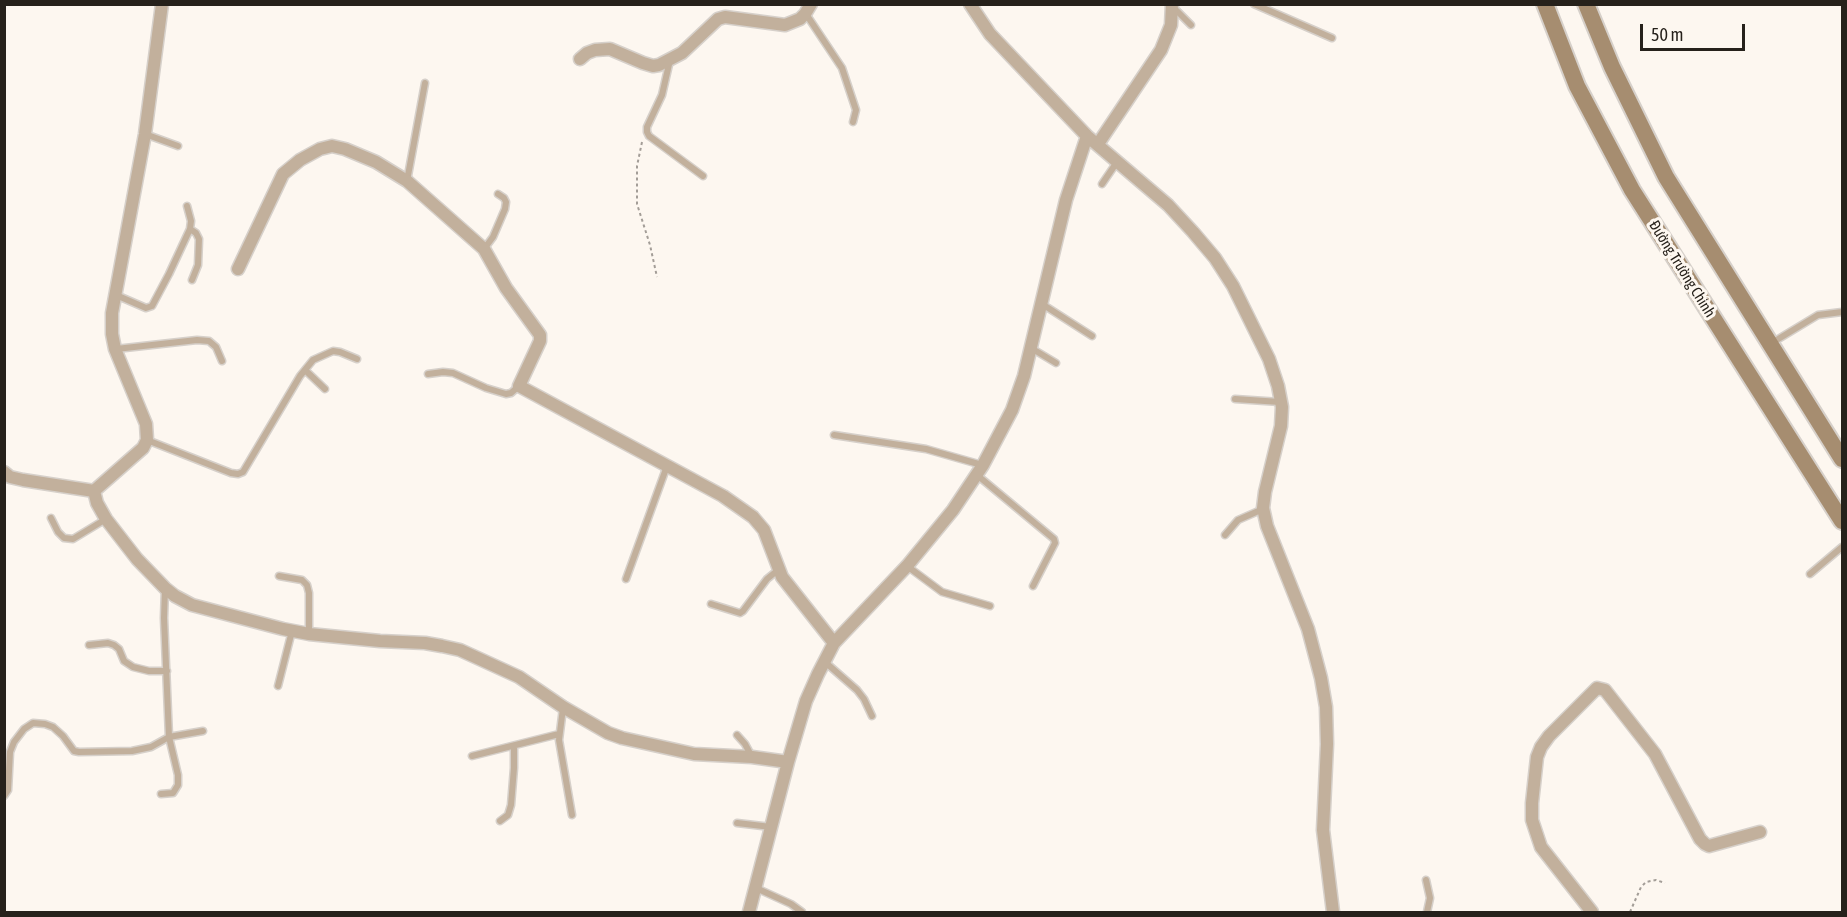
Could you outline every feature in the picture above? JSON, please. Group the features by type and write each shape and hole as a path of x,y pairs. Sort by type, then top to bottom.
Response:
{"main road":[{"name":"Đường Trường Chinh","path":"1545,4 1577,86 1632,190 1842,520"},
{"path":"1586,4 1612,67 1666,177 1842,459"}],"street":[{"path":"4,471 10,477 23,480 94,491 144,448 147,440 146,424 115,349 112,313 145,134 162,4"},
{"path":"970,4 990,34 1087,136 1168,205 1194,232 1215,258 1233,286 1269,359 1281,402 1281,426 1263,508 1267,526 1308,628 1321,678 1326,707 1327,744 1323,830 1333,912"},
{"path":"580,59 596,50 610,49 653,66 659,65 682,53 718,19 725,17 785,25 794,22 808,9"},
{"path":"1098,144 1161,50 1170,31 1173,11"},
{"path":"748,912 806,700 834,644 907,566 953,510 980,470 1012,410 1024,376 1066,200 1087,136"},
{"path":"238,269 283,174 300,160 320,149 332,146 345,149 376,162 407,181 484,249 506,288 540,335 540,341 519,386 731,501 753,517 764,530 782,577 834,644"},
{"path":"94,491 97,503 106,519 137,560 165,588 192,604 309,634 425,643 460,650 519,677 563,708 608,733 622,738 694,754 752,757 788,762"},
{"path":"1592,912 1541,848 1532,820 1532,803 1535,768 1541,747 1597,688 1605,690 1655,754 1705,844 1709,846 1760,832"}],"lane":[{"path":"1182,4 1173,11 1191,25"},
{"path":"1254,4 1332,38"},
{"path":"808,9 842,68 856,110 853,122"},
{"path":"670,60 662,95 647,127 647,132 649,136 703,176"},
{"path":"407,181 425,83"},
{"path":"145,134 178,146"},
{"path":"1102,184 1117,162"},
{"path":"484,249 493,237 505,209 506,202 498,194"},
{"path":"116,295 146,308 152,306 190,229 191,221 187,206"},
{"path":"190,229 199,239 198,265 192,280"},
{"path":"1041,303 1092,336"},
{"path":"1770,344 1818,315 1842,312"},
{"path":"115,349 197,340 209,341 216,347 222,361"},
{"path":"1030,348 1056,363"},
{"path":"147,440 238,474 243,472 313,360 333,351 357,359"},
{"path":"305,370 325,389"},
{"path":"428,374 453,373 506,394 519,386"},
{"path":"1235,399 1281,402"},
{"path":"834,435 926,449 980,470 1054,538 1055,543 1033,586"},
{"path":"626,579 667,466"},
{"path":"1225,535 1238,520 1263,508"},
{"path":"51,518 64,538 73,539 106,519"},
{"path":"1810,574 1842,548"},
{"path":"907,566 942,592 990,606"},
{"path":"711,604 741,613 766,579 778,570"},
{"path":"279,576 303,579 307,585 309,634"},
{"path":"161,794 173,793 178,785 178,775 169,737 164,618 165,588"},
{"path":"278,686 292,631"},
{"path":"89,645 108,643 118,649 124,661 133,667 149,671 167,671"},
{"path":"825,662 857,690 872,716"},
{"path":"563,708 559,734 572,815"},
{"path":"4,796 8,790 10,752 24,729 33,723 53,727 74,751 80,752 132,751 151,747 169,737 203,730"},
{"path":"472,756 559,734"},
{"path":"737,735 752,757"},
{"path":"501,821 508,815 511,805 514,746"},
{"path":"737,823 771,827"},
{"path":"1426,880 1430,898 1427,912"},
{"path":"755,888 791,904 802,912"}],"path":[{"path":"647,132 641,145 637,166 637,204 657,277"},
{"path":"1630,912 1641,887 1646,882 1656,880 1665,883"}]}
